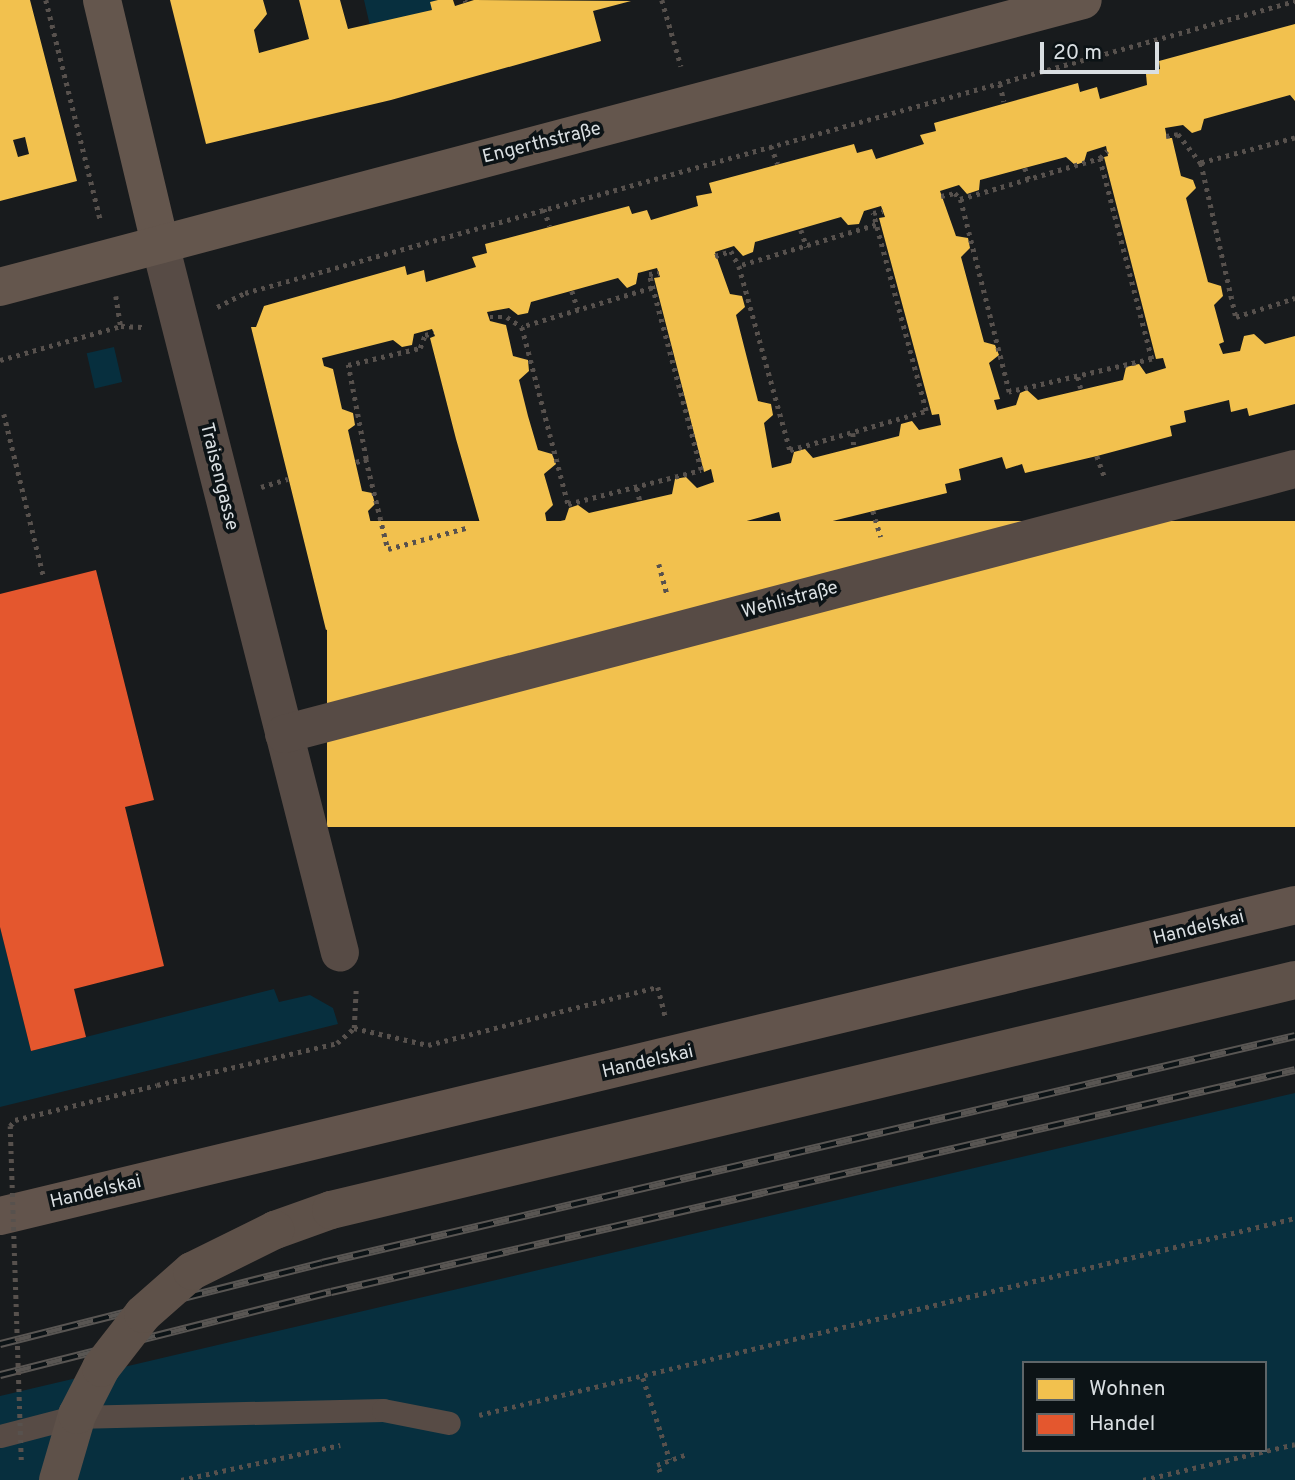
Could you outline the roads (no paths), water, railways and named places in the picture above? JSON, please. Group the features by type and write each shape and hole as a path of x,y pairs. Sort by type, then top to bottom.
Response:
{"highway":[{"path":"58,1480 77,1415 101,1368 143,1314 192,1271 275,1230 331,1210 1295,980"}],"main road":[{"name":"Handelskai","path":"0,1216 676,1056 1295,905"}],"street":[{"name":"Traisengasse","path":"102,0 179,322 340,953"},
{"name":"Engerthstraße","path":"0,287 109,256 693,106 1083,0"},
{"name":"Wehlistraße","path":"284,734 1295,469"}],"lane":[{"path":"0,1436 73,1417 383,1410 449,1423"}],"railway":[{"path":"0,1344 322,1263 1295,1036"},
{"path":"0,1375 331,1292 1295,1070"}]}
